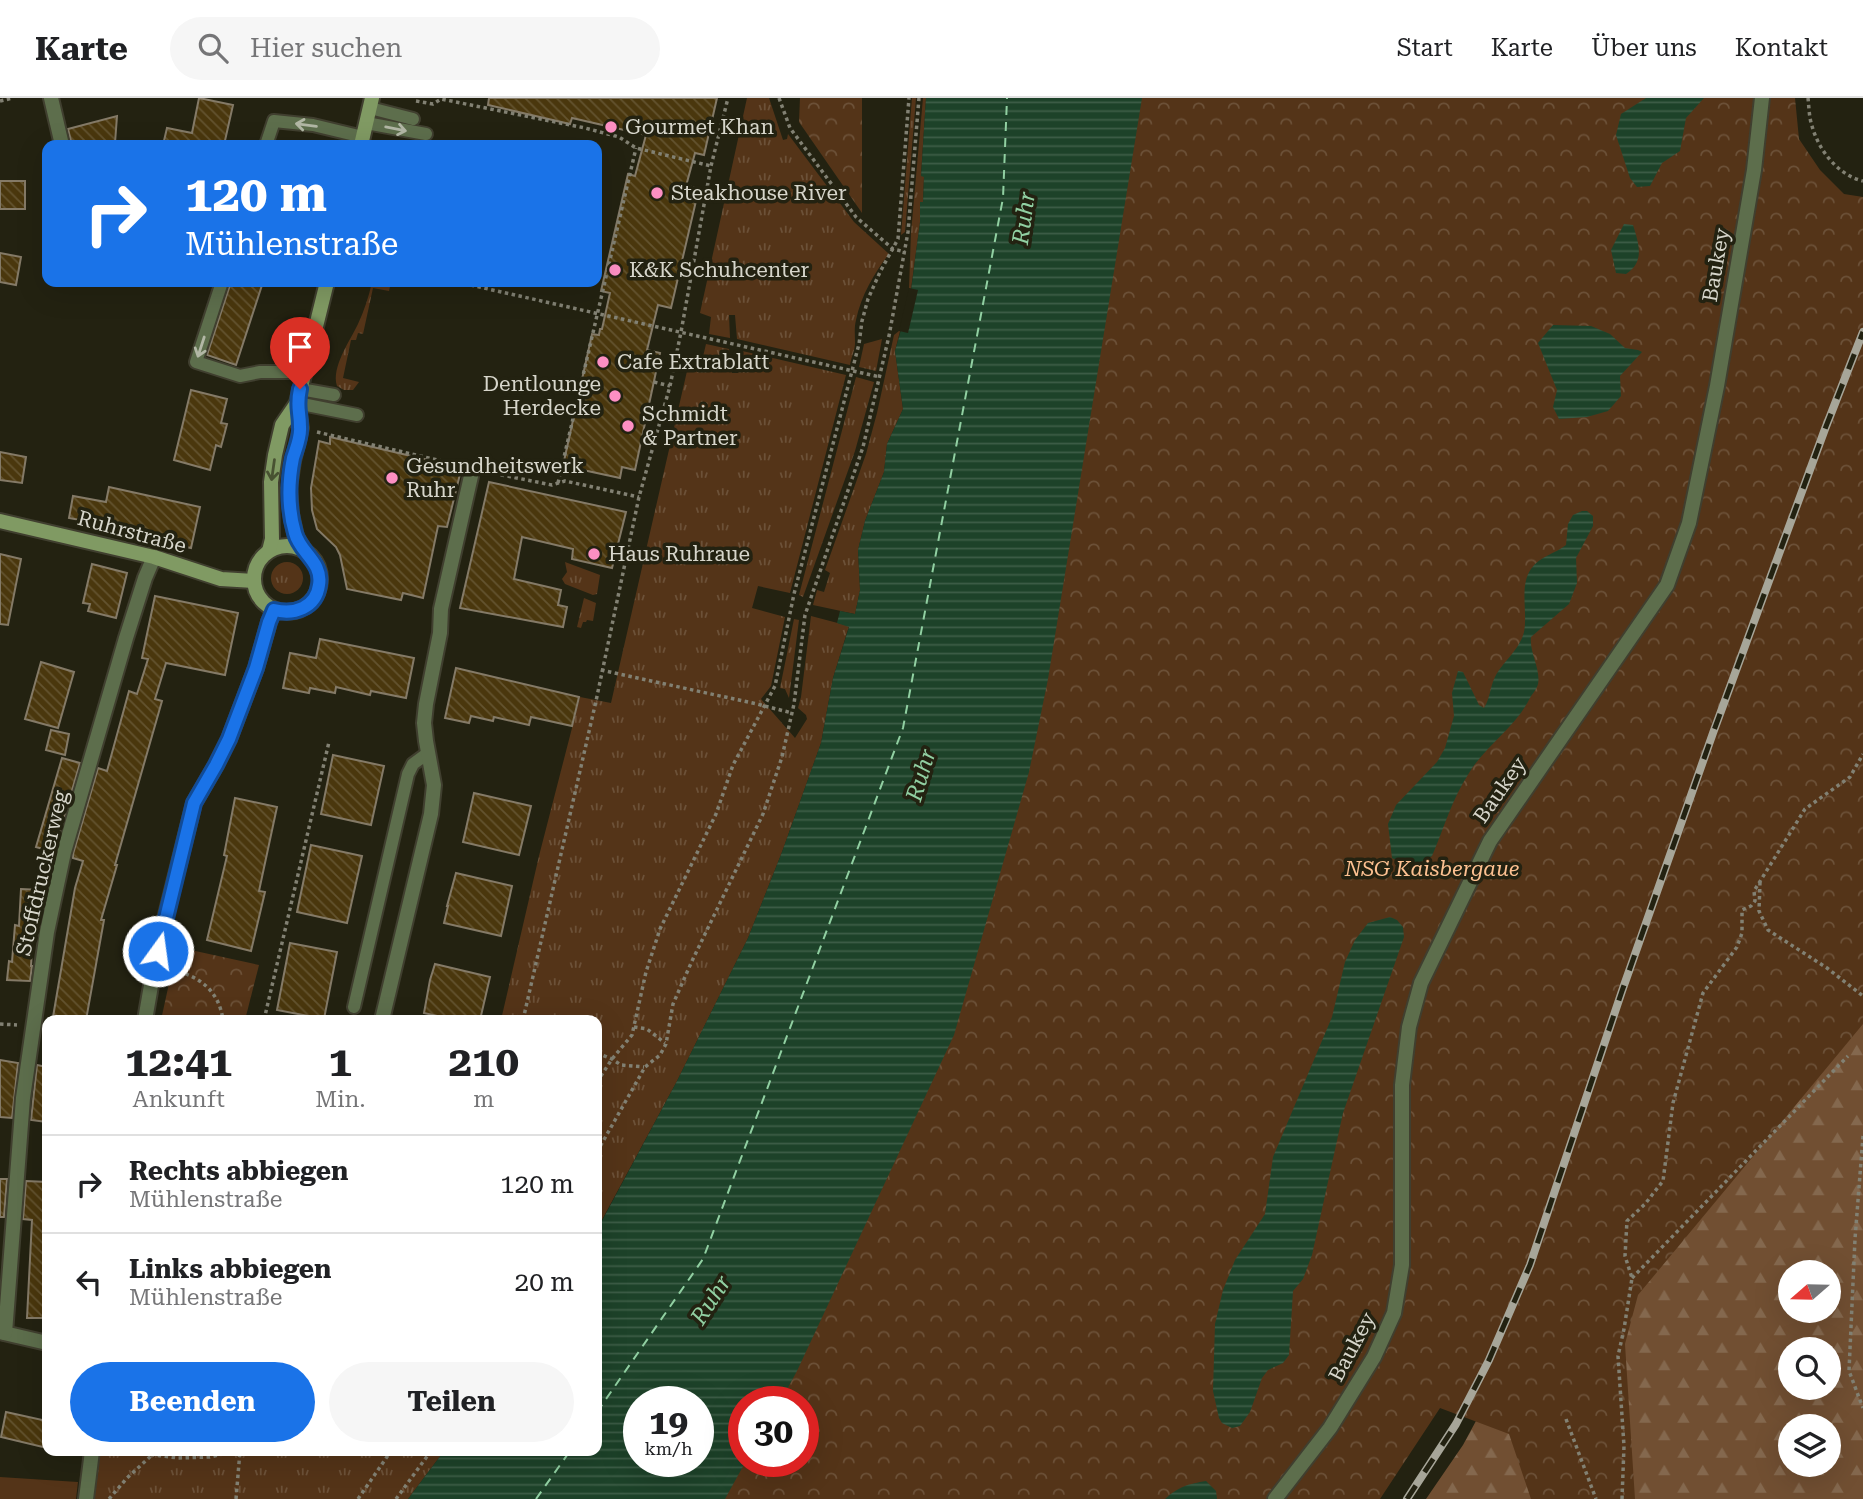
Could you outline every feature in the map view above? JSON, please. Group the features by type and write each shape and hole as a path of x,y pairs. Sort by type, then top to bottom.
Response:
{"main road":[{"path":"363,135 371,103"},
{"path":"304,551 284,546 269,551 260,560 255,569 254,581 264,604 274,610 301,610 313,600 320,582 319,570 314,560 304,551 296,537 289,488 301,428 299,396 326,287"},
{"path":"269,551 272,539 271,482 275,455 282,425 299,396"},
{"name":"Ruhrstraße","path":"0,521 154,556 221,579 254,581"}],"street":[{"path":"51,98 61,140"},
{"name":"Baukey","path":"1275,1499 1330,1428 1374,1357 1394,1313 1402,1265 1402,1085 1409,1027 1421,983 1490,841 1667,585 1685,535 1717,386 1754,170 1762,98"},
{"path":"383,1015 431,814 433,785 424,723 426,704 440,633 441,609 471,476"},
{"name":"Stoffdruckerweg","path":"2,1332 23,1098 47,932 64,852 126,638 154,556"},
{"path":"146,1015 155,965 194,803 229,739 256,668 274,610"},
{"path":"2,1332 42,1342"},
{"path":"86,1499 91,1456"}],"lane":[{"path":"371,103 413,119"},
{"path":"268,140 274,121 313,125 363,135 426,134"},
{"path":"220,287 196,362 240,376 260,372 304,372"},
{"path":"299,396 334,395"},
{"path":"299,396 357,415"},
{"path":"354,1007 408,774 413,764 428,753"}],"path":[{"path":"0,101 13,98"},
{"path":"524,1015 596,701 639,497 670,386 711,166 728,98"},
{"path":"779,98 790,128 856,217 893,249 905,252"},
{"path":"602,1074 627,1042 634,1027 646,972 660,929 716,814 733,765 775,686 794,594 859,344 868,299 898,239 909,98"},
{"path":"602,1143 645,1068 660,1055 666,1044 677,993 762,814 782,757 792,713 805,615 863,447 880,377 908,232 919,98"},
{"path":"1808,98 1811,124 1818,143 1843,173 1863,181"},
{"path":"407,100 433,104 441,99 585,128 619,137 636,148 711,166"},
{"path":"558,483 636,148"},
{"path":"480,287 880,377"},
{"path":"654,382 670,386"},
{"path":"601,670 792,713"},
{"path":"265,1015 328,742"},
{"path":"1622,1499 1624,1446 1618,1356 1632,1278 1625,1256 1627,1221 1664,1181 1673,1102 1703,993 1737,947 1742,933 1742,910 1755,901 1754,891 1805,809 1850,777 1863,754"},
{"path":"1760,881 1759,911 1768,930 1827,968 1863,996"},
{"path":"155,965 190,975 206,984 215,994 222,1015"},
{"path":"634,1027 647,1029 666,1044"},
{"path":"602,1056 621,1065 645,1068"},
{"path":"1632,1278 1848,1056"},
{"path":"1863,1136 1849,1371 1863,1408"},
{"path":"1566,1419 1596,1499"},
{"path":"109,1499 151,1456"},
{"path":"161,1456 215,1456"},
{"path":"236,1499 238,1456"},
{"path":"358,1499 388,1456"},
{"path":"396,1499 427,1456"}],"green space":[{"path":"747,98 769,98 783,140 787,139 788,134 854,222 889,254 873,277 861,302 855,323 855,346 850,365 737,339 735,315 729,315 730,338 709,334 711,317 700,313"},
{"path":"800,98 862,98 862,213 799,122"},
{"path":"912,98 916,98 905,232 901,235"},
{"path":"923,98 926,98 921,175 924,176 923,203 920,203 911,289 911,233"},
{"name":"NSG Kaisbergaue","path":"1108,98 1795,98 1799,139 1820,170 1844,194 1863,197 1863,1024 1638,1295 1625,1344 1635,1499 1531,1499 1509,1434 1440,1408 1380,1499 664,1499 684,1477 714,1477 714,1408"},
{"path":"371,287 390,287 389,291 373,288 363,334 358,333 356,340 351,340 343,378 359,382 353,390 344,390 337,386 337,371"},
{"path":"899,331 895,351 903,409 887,444 884,472 865,521 858,550 860,590 855,614 813,605 817,590 824,592 830,573 825,570 866,454 894,335"},
{"path":"882,339 876,371 859,367 864,344"},
{"path":"706,344 729,349 732,373 738,373 738,350 846,375 790,593 758,586 752,608 785,617 771,686 761,699 795,738 807,719 798,708 811,616 849,626 833,678 821,743 748,938 677,1081 602,1220 602,1015 502,1015 580,697 611,703 690,358 702,361"},
{"path":"1863,356 1863,1499 1426,1499 1463,1445 1497,1382"},
{"path":"856,377 874,382 855,451 803,597 799,595"},
{"path":"287,562 299,566 303,578 299,590 287,594 275,590 271,578 275,566"},
{"path":"565,562 600,575 597,594 593,595 565,584 562,579 567,572"},
{"path":"584,598 596,603 593,621 583,622 581,628 577,627"},
{"path":"794,619 799,620 789,698 785,689 780,688"},
{"path":"177,947 259,965 246,1015 162,1015"},
{"path":"99,1456 440,1456 408,1499 93,1499"},
{"path":"0,1477 78,1482 76,1499 0,1499"}],"water":[{"name":"Ruhr","path":"926,98 1142,98 1048,679 1029,772 954,1035 789,1386 728,1386 728,1477 737,1477 725,1499 408,1499 440,1456 602,1456 602,1221 677,1081 748,938 821,743 833,678 849,627 837,623 840,611 855,614 860,590 858,550 865,521 884,472 887,444 903,409 895,351 910,298 920,202 923,202 924,177 921,176"},
{"path":"1646,98 1704,98 1686,118 1680,151 1662,163 1650,186 1637,187 1630,178 1616,135 1621,114"},
{"path":"1624,224 1633,225 1639,252 1636,264 1626,274 1616,273 1611,250"},
{"path":"1553,325 1591,326 1610,334 1625,348 1642,352 1620,376 1621,396 1608,411 1587,417 1559,419 1553,407 1557,390 1538,343"},
{"path":"1582,511 1593,516 1593,526 1576,558 1577,583 1569,604 1531,637 1538,672 1537,688 1517,718 1469,773 1453,803 1432,856 1412,864 1392,858 1388,824 1396,805 1437,762 1445,748 1454,716 1452,693 1458,671 1463,672 1479,705 1484,708 1495,677 1524,632 1527,576 1539,561 1566,545 1568,524 1573,515"},
{"path":"1390,917 1403,927 1404,937 1343,1113 1312,1255 1303,1279 1293,1291 1289,1355 1283,1363 1268,1370 1262,1378 1250,1412 1240,1426 1232,1428 1222,1423 1219,1418 1213,1391 1215,1324 1223,1290 1235,1260 1265,1214 1273,1157 1332,1017 1345,962 1355,940 1368,923"},
{"path":"1206,1481 1216,1491 1217,1499 1165,1499 1184,1486"}],"pier":[{"path":"909,288 918,290 908,333 899,331"}],"building":[{"path":"199,98 233,105 225,140 164,140 167,128 192,133"},
{"path":"489,98 717,98 704,155 695,153 686,186 699,188 671,308 658,305 647,350 660,353 635,470 622,467 620,478 569,467 571,462 564,461 592,334 599,335 602,329 610,293 601,291 628,174 635,176 646,135 572,118 570,124 488,105"},
{"path":"117,116 115,140 71,140 68,129"},
{"path":"0,181 25,181 25,209 0,209"},
{"path":"0,253 21,257 16,285 0,282"},
{"path":"229,287 261,287 236,365 207,355"},
{"path":"191,390 227,399 221,423 227,424 221,447 216,445 210,470 174,460"},
{"path":"330,437 458,467 456,473 460,474 447,527 438,526 423,598 403,593 401,600 347,589 340,555 336,547 317,529 312,510 311,488 319,441 330,444"},
{"path":"0,452 26,457 22,483 0,480"},
{"name":"Haus Ruhraue","path":"489,482 626,512 612,568 572,559 573,549 522,537 514,579 561,590 558,605 567,607 563,627 460,608"},
{"path":"109,487 200,507 191,548 69,518 73,496 106,502"},
{"path":"0,554 21,559 8,625 0,624"},
{"path":"92,564 127,573 116,618 88,611 90,604 83,603"},
{"path":"155,596 238,613 225,675 166,663 155,699 162,701 101,920 104,920 87,1015 53,1015 75,888 83,861 73,858 73,854 98,768 107,771 129,691 137,694 148,659 142,658"},
{"path":"320,639 414,658 406,698 371,691 370,695 336,687 335,693 310,688 309,693 283,688 290,653 316,658"},
{"path":"41,662 74,672 58,728 25,719"},
{"path":"456,668 579,697 572,726 531,717 529,725 494,717 493,721 471,716 469,723 445,718"},
{"path":"51,730 69,734 65,755 46,750"},
{"path":"333,755 384,766 371,825 321,814"},
{"path":"62,758 80,763 54,852 36,847"},
{"path":"474,793 531,806 519,855 463,842"},
{"path":"235,798 277,807 259,891 265,892 251,951 207,940 227,856 224,855"},
{"path":"311,845 362,856 347,923 297,912"},
{"path":"456,873 512,886 501,936 444,923"},
{"path":"21,889 40,890 30,981 7,980 9,961 12,962 15,925 19,926"},
{"path":"290,943 337,952 325,1015 303,1015 277,1010"},
{"path":"435,964 490,977 481,1015 424,1013"},
{"path":"0,1060 18,1063 12,1118 0,1117"},
{"path":"37,1065 42,1066 42,1121 31,1120"},
{"path":"0,1179 7,1179 4,1217 0,1217"},
{"path":"26,1181 42,1182 42,1318 27,1318 32,1220 23,1219"},
{"path":"6,1412 42,1420 42,1447 1,1437"}],"ferry route":[{"path":"602,1405 703,1259 903,728 1003,198 1007,98"},
{"path":"536,1499 566,1456"}],"railway":[{"path":"1407,1499 1456,1424 1489,1360 1530,1265 1622,991 1713,733 1863,332"}],"place":[{"name":"Gourmet Khan","path":"611,127"},
{"name":"Steakhouse River","path":"657,193"},
{"name":"K&K Schuhcenter","path":"615,270"},
{"name":"Cafe Extrablatt","path":"603,362"},
{"name":"Dentlounge Herdecke","path":"615,396"},
{"name":"Schmidt & Partner","path":"628,426"},
{"name":"Gesundheitswerk Ruhr","path":"392,478"},
{"name":"Haus Ruhraue","path":"594,554"}],"route":[{"path":"158,951 194,803 229,739 256,668 274,610 301,610 318,592 319,570 296,537 291,514 289,488 301,428 297,403 300,389"}]}
